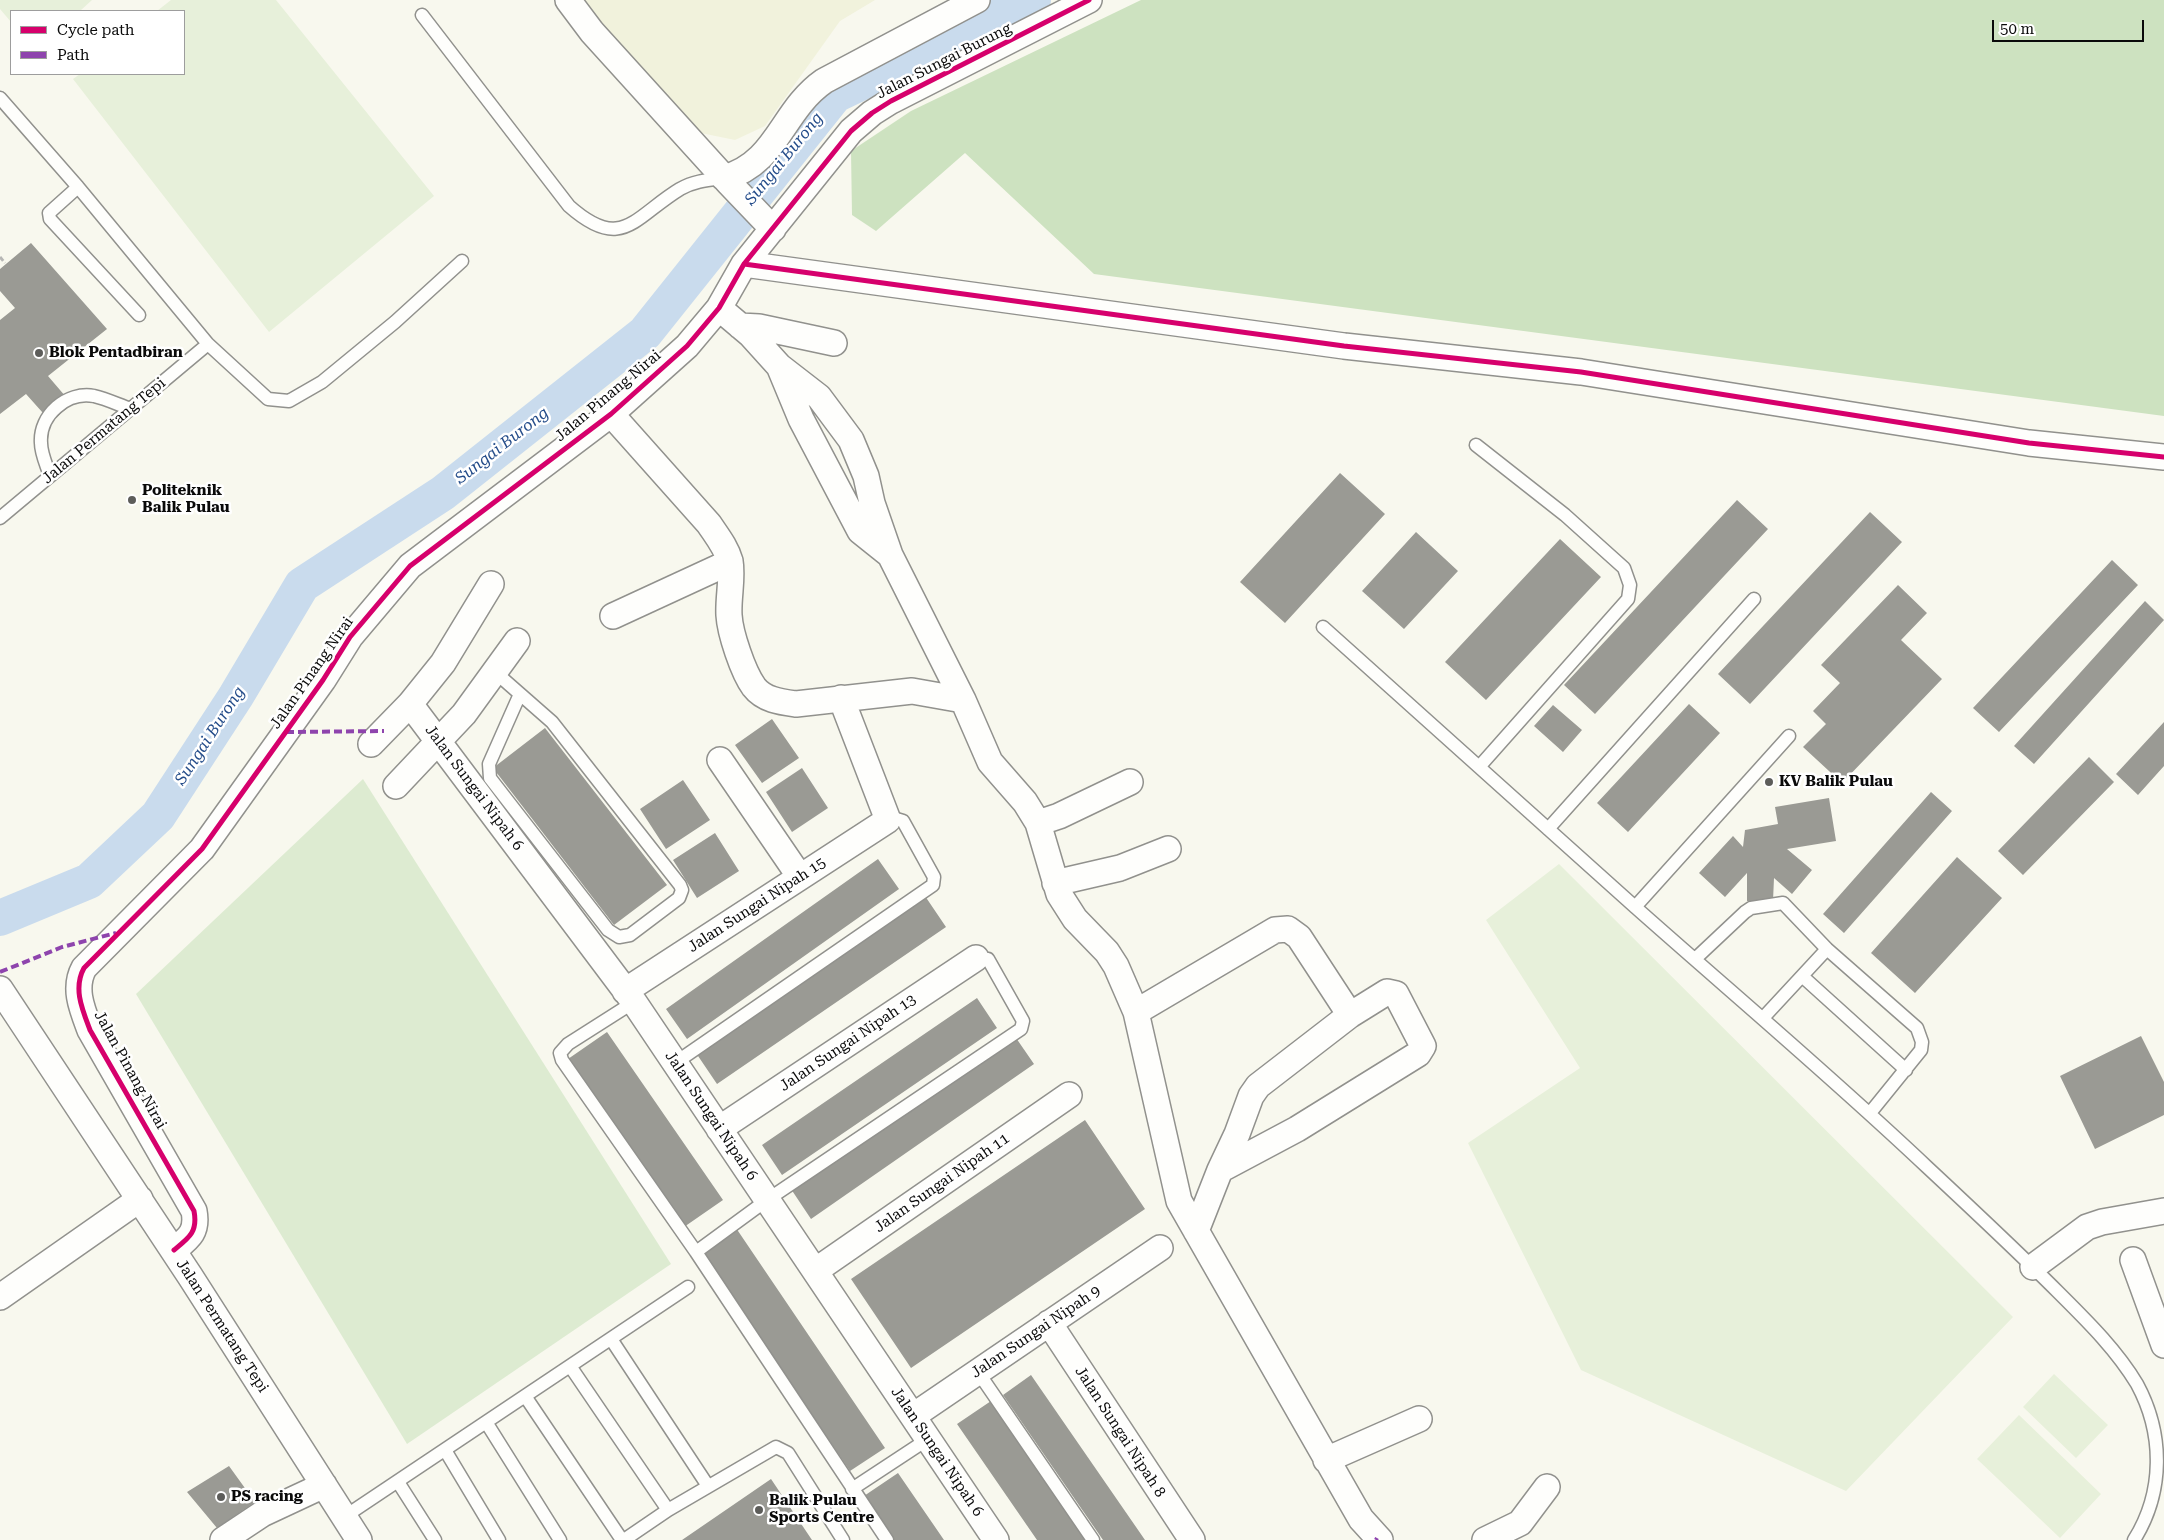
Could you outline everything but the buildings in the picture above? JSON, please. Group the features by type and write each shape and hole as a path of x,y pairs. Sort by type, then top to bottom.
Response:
{"street":[{"path":"568,0 592,32 726,181 768,224"},
{"path":"726,181 741,173 765,154 798,104 812,89 977,0"},
{"name":"Jalan Sungai Burung","path":"807,186 835,150 872,113 1088,0"},
{"name":"Jalan Pinang Nirai","path":"174,1250 190,1238 195,1230 194,1211 90,1030 82,1006 78,980 84,968 202,848 323,680 350,637 410,566 611,414 687,346 719,308 768,224 807,186"},
{"path":"744,264 1344,346 1581,372 2029,443 2164,457"},
{"path":"719,308 740,326 779,366 819,397 851,440 866,476 872,503 890,555 963,700 990,762 1025,802 1038,823 1059,894 1075,919 1107,952 1116,966 1136,1012 1179,1201 1326,1460 1361,1519 1380,1540"},
{"path":"740,326 759,327 834,343"},
{"path":"779,366 801,419 860,531 890,555"},
{"path":"611,414 709,524 723,544 730,562 729,616 734,638 755,688 765,696 780,702 796,704 912,691 963,700"},
{"path":"613,616 730,562"},
{"path":"371,744 410,704 443,663 491,584"},
{"path":"396,786 464,714 517,641"},
{"path":"841,698 888,820"},
{"name":"Jalan Sungai Nipah 6","path":"410,704 630,996 996,1540"},
{"path":"720,760 800,877"},
{"path":"1038,823 1058,816 1130,782"},
{"name":"Jalan Sungai Nipah 15","path":"630,996 800,877 888,820"},
{"path":"1055,883 1120,868 1168,849"},
{"path":"1136,1012 1275,930 1288,929 1298,937 1350,1015"},
{"name":"Jalan Sungai Nipah 13","path":"719,1129 976,958"},
{"name":"Jalan Permatang Tepi","path":"0,989 174,1250 359,1540"},
{"path":"1196,1231 1220,1170 1238,1134 1251,1096 1258,1086 1350,1015 1386,992 1392,991 1396,994 1423,1046 1421,1051 1297,1129 1220,1170"},
{"name":"Jalan Sungai Nipah 11","path":"815,1271 1069,1095"},
{"path":"0,1297 140,1199"},
{"path":"2032,1266 2087,1227 2102,1222 2164,1210"},
{"name":"Jalan Sungai Nipah 9","path":"913,1416 1160,1248"},
{"path":"2133,1260 2164,1345"},
{"name":"Jalan Sungai Nipah 8","path":"1049,1323 1192,1540"},
{"path":"1326,1460 1418,1419"},
{"path":"223,1540 262,1514 324,1485"},
{"path":"1485,1540 1520,1523 1547,1487"}],"lane":[{"path":"422,15 568,206 586,221 612,229 627,226 646,216 696,182 726,181"},
{"path":"0,98 78,187 208,344 268,399 289,401 322,382 395,322 462,261"},
{"path":"78,187 50,213 50,220 139,315"},
{"name":"Jalan Permatang Tepi","path":"0,518 208,344"},
{"path":"50,476 40,442 46,418 55,407 74,397 93,396 131,409"},
{"path":"1476,445 1565,515 1624,568 1630,586 1628,599 1479,767"},
{"path":"1548,829 1754,599"},
{"path":"1324,627 1635,907 1870,1113 2032,1266 2098,1332 2137,1384 2155,1422 2162,1456 2159,1483 2145,1525 2134,1540"},
{"path":"496,672 552,722 680,886 682,890 679,898 630,935 619,937 608,930 490,778 489,764 520,694"},
{"path":"1635,907 1789,736"},
{"path":"675,1063 933,885 934,877 903,821 893,818 888,820"},
{"path":"1695,959 1751,908 1783,903 1827,949 1917,1028 1922,1042 1921,1050 1870,1113"},
{"path":"1763,1018 1827,949"},
{"path":"696,1252 767,1200 1021,1029 1023,1021 988,958 976,958"},
{"path":"1802,976 1906,1070"},
{"path":"630,996 568,1044 560,1053 562,1060 696,1252 886,1540"},
{"path":"344,1517 688,1287"},
{"path":"611,1339 708,1486"},
{"path":"570,1366 668,1510"},
{"path":"978,1372 1093,1540"},
{"path":"525,1396 623,1540 668,1510 776,1447 788,1453 843,1540"},
{"path":"486,1422 560,1540"},
{"path":"852,1489 928,1439"},
{"path":"445,1450 499,1540"},
{"path":"398,1482 435,1540"}],"path":[{"path":"0,257 5,263"}],"green space":[{"path":"0,0 92,0 81,10 10,10 10,21 0,9"},
{"path":"171,0 276,0 434,196 269,332 73,79 79,75 185,75 185,10 158,10"},
{"path":"575,0 875,0 840,21 765,126 735,140 691,131"},
{"path":"1141,0 2164,0 2164,416 1094,274 965,153 876,231 852,215 851,151 911,111"},
{"path":"363,779 671,1264 407,1444 136,994"},
{"path":"1559,864 2013,1317 1846,1491 1581,1370 1468,1143 1580,1068 1486,920"},
{"path":"2054,1374 2108,1425 2076,1458 2023,1407"},
{"path":"2019,1415 2101,1494 2060,1538 1977,1459"}],"waterway":[{"name":"Sungai Burong","path":"0,918 89,881 158,816 236,696 302,585 443,493 645,333 835,95 1033,0"}],"marked path":[{"path":"286,732 384,731"},
{"path":"0,972 62,947 116,933"}],"cycle path":[{"path":"174,1250 191,1234 195,1224 194,1211 90,1030 79,991 79,983 84,968 202,849 323,680 350,637 410,566 611,414 687,346 719,308 744,264 851,131 872,113 891,101 1089,0"},
{"path":"744,264 1344,346 1581,372 2029,443 2164,457"}],"place":[{"name":"Blok Pentadbiran","path":"39,353"},
{"name":"Politeknik Balik Pulau","path":"132,500"},
{"name":"KV Balik Pulau","path":"1769,782"},
{"name":"PS racing","path":"221,1497"},
{"name":"Balik Pulau Sports Centre","path":"759,1510"}]}
